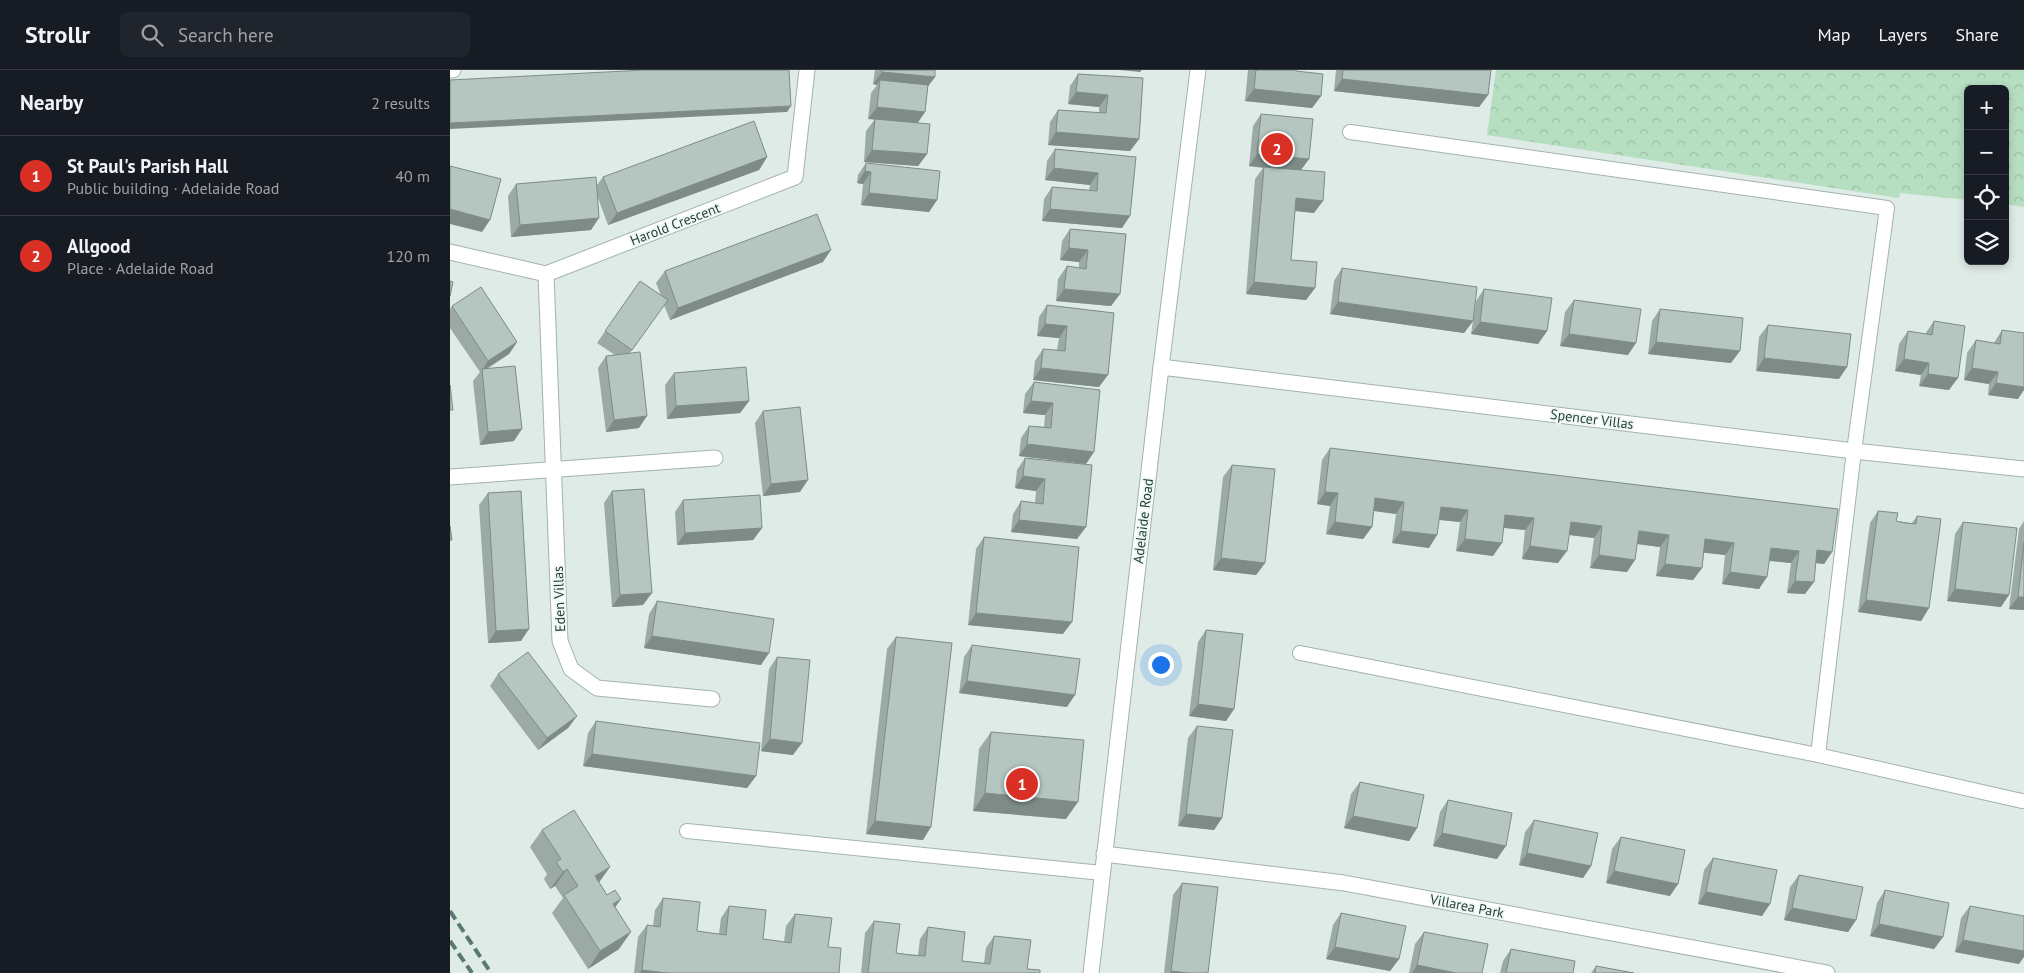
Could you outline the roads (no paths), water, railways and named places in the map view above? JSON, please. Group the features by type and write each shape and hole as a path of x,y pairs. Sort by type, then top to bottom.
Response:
{"street":[{"name":"Harold Crescent","path":"546,274 795,177 807,70"},
{"name":"Adelaide Road","path":"1091,973 1161,367 1198,70"},
{"path":"450,252 546,274"},
{"name":"Eden Villas","path":"546,274 560,641 571,669 597,688 712,699"},
{"name":"Spencer Villas","path":"1161,367 1854,451 2024,469"},
{"path":"450,478 715,458"},
{"name":"Villarea Park","path":"1104,854 1344,883 1827,973"}],"lane":[{"path":"1350,132 1887,208 1854,451 1818,755"},
{"path":"1300,653 1818,755 2022,801"},
{"path":"687,831 1102,873"}],"railway":[{"path":"450,911 491,973"},
{"path":"450,941 472,973"}],"place":[{"name":"Allgood","path":"1277,149"},
{"name":"St Paul's Parish Hall","path":"1022,784"}]}
